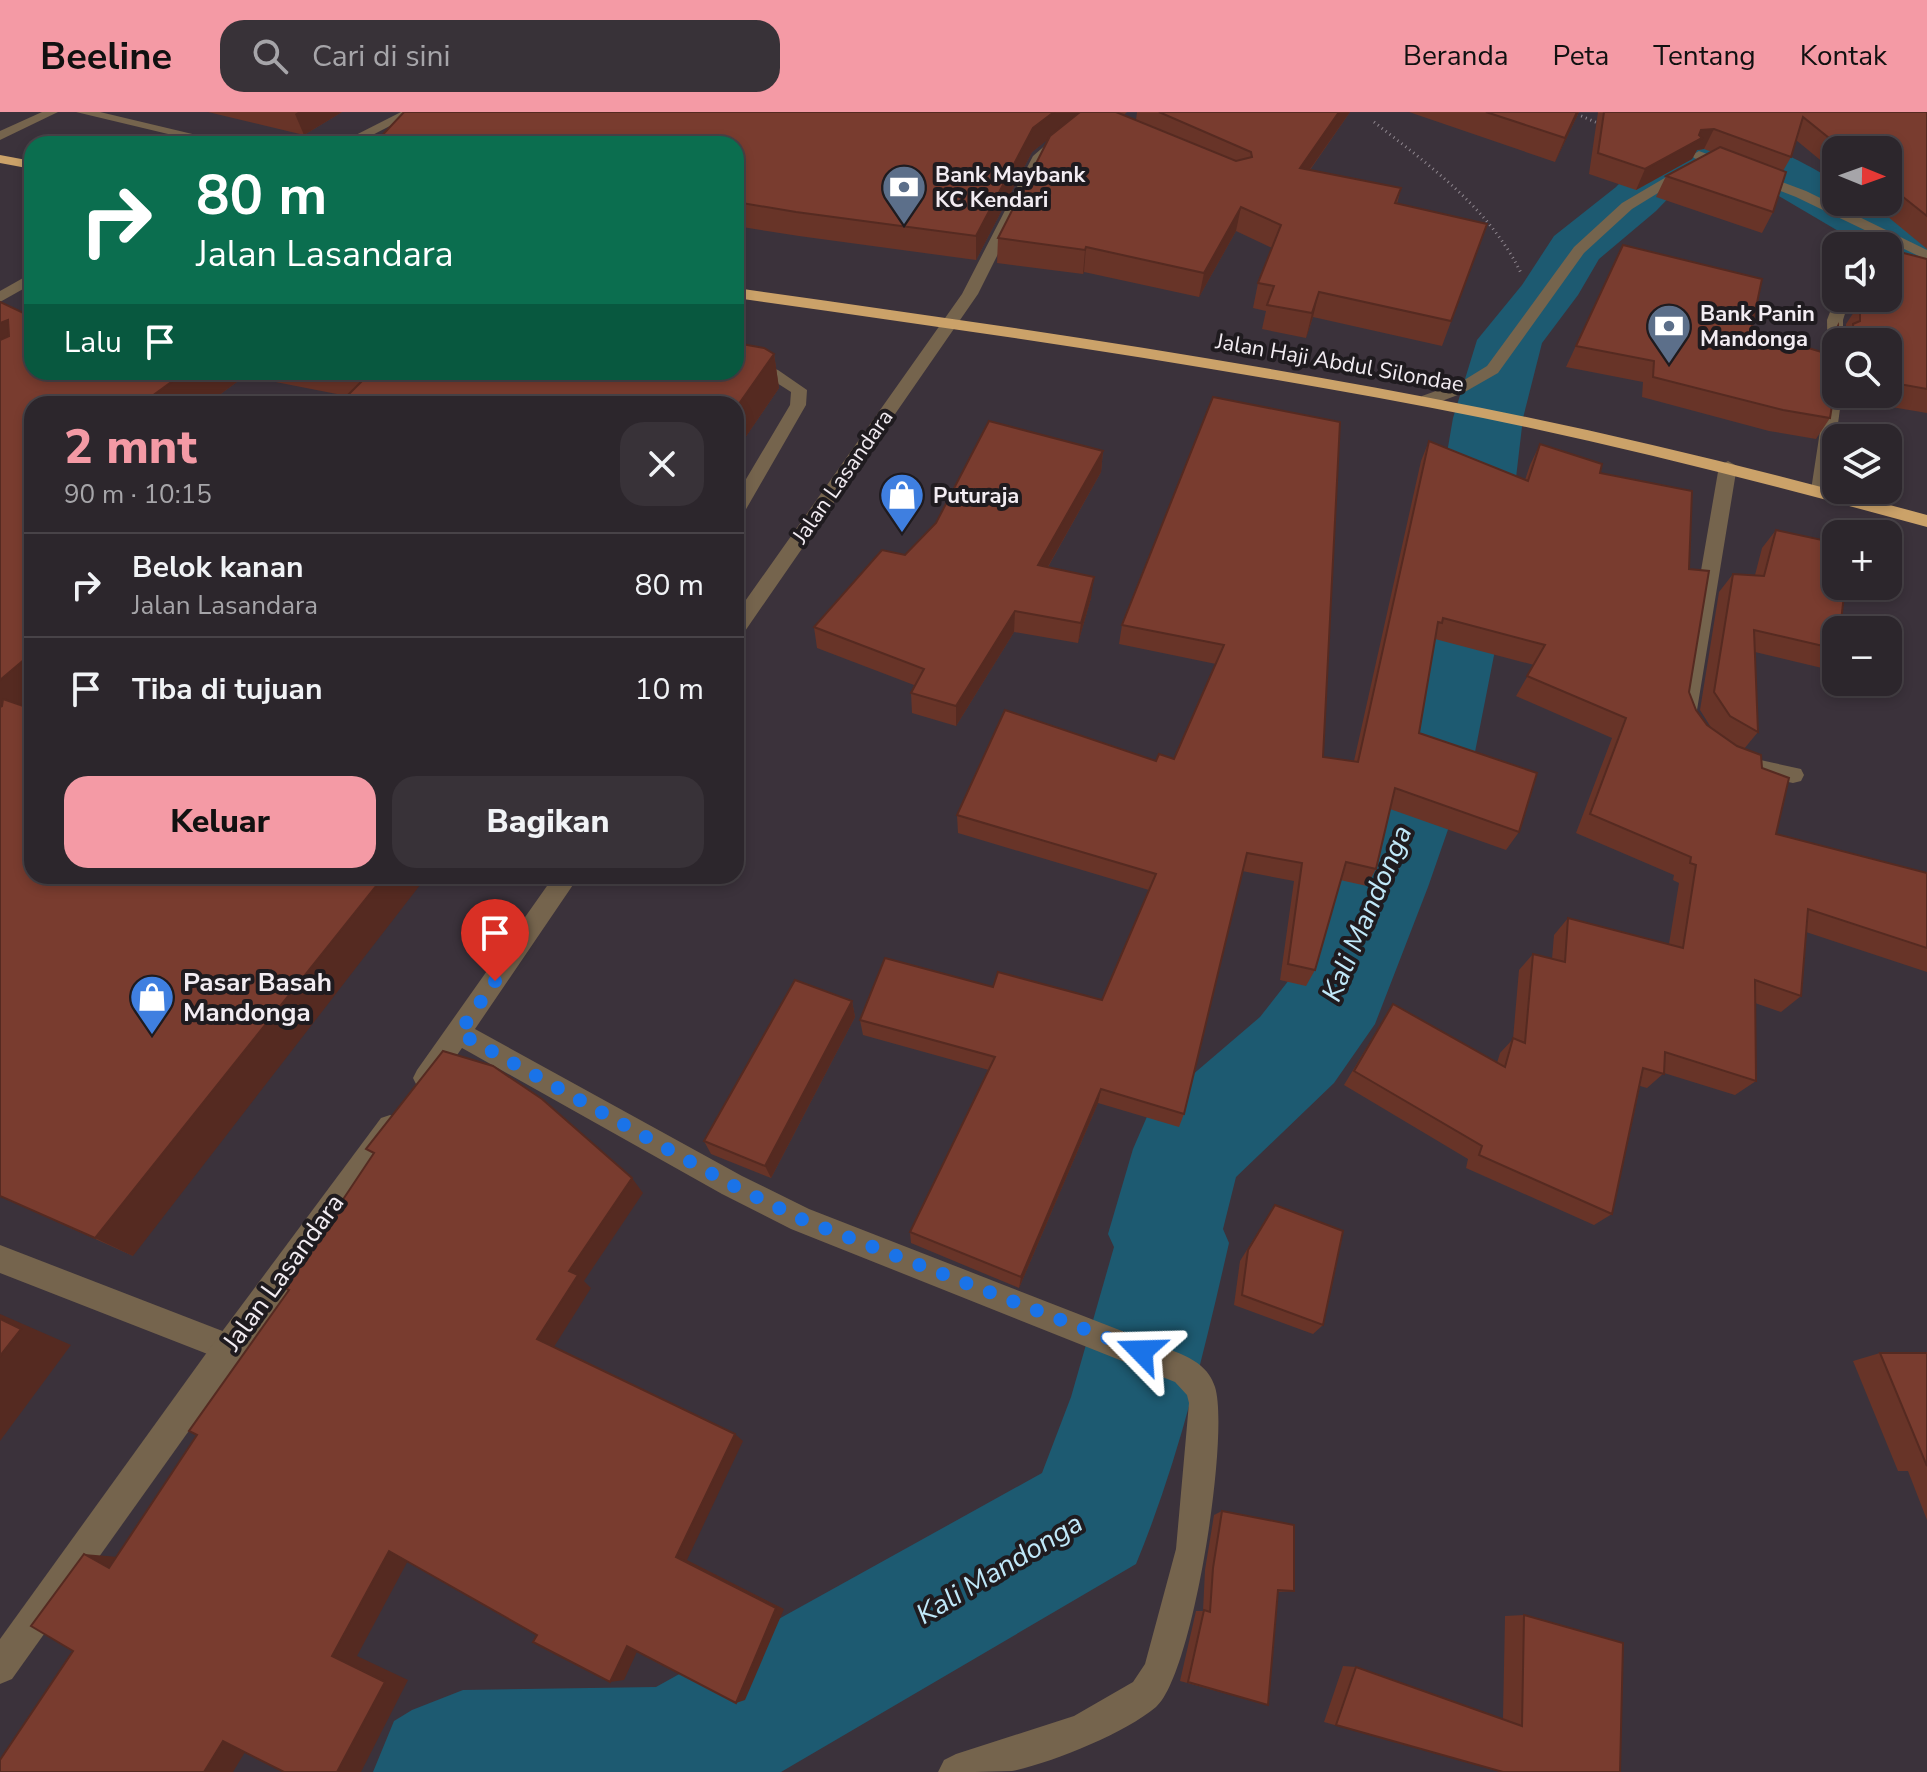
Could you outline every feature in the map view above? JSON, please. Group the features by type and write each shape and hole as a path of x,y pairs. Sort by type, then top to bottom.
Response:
{"highway":[{"path":"0,159 24,164"},
{"name":"Jalan Haji Abdul Silondae","path":"744,294 947,323 1428,400 1728,466 1927,521"}],"street":[{"path":"0,136 52,112"},
{"path":"82,112 192,136"},
{"path":"362,136 411,112"},
{"name":"Jalan Lasandara","path":"744,617 970,294 1040,156 1071,132"},
{"path":"1428,400 1474,384 1489,374 1500,362 1533,308 1599,227 1656,186 1705,157 1801,194 1927,256"},
{"path":"0,297 24,283"},
{"path":"1820,490 1836,379 1838,312"},
{"path":"744,363 772,373 799,390 798,405 744,497"},
{"path":"1728,466 1687,710 1692,730 1709,743 1751,766 1793,775"},
{"name":"Jalan Lasandara","path":"0,1667 228,1347 459,1033 561,884"},
{"path":"459,1033 732,1185 801,1219 1166,1362 1186,1371 1200,1387 1204,1403 1192,1549 1160,1672 1145,1694 1082,1731 956,1772"},
{"path":"0,1259 228,1347"}],"path":[{"path":"1572,112 1606,127"},
{"path":"1374,122 1421,159 1502,241 1519,268 1533,308"}],"building":[{"path":"404,112 1054,112 1033,128 976,236 744,203 744,136 382,136"},
{"path":"1080,112 1116,112 1236,161 1252,157 1251,152 1159,112 1339,112 1300,168 1401,188 1395,203 1487,224 1451,321 1319,292 1312,313 1267,305 1274,286 1258,283 1281,225 1241,207 1204,273 1086,247 1085,250 998,238 1050,136"},
{"path":"1486,112 1577,112 1565,138"},
{"path":"1604,112 1927,112 1927,216 1902,196 1902,136 1827,136 1803,117 1791,157 1714,129 1701,130 1699,135 1702,138 1645,169 1598,153"},
{"path":"1720,147 1786,172 1773,212 1666,176"},
{"path":"1623,245 1762,279 1751,331 1822,352 1822,408 1832,408 1830,418 1783,410 1653,377 1654,361 1576,346"},
{"path":"1902,253 1927,259 1927,389 1902,385 1902,328 1853,328 1853,324 1860,321 1860,312 1902,312"},
{"path":"0,302 24,313 24,380 174,380 152,396 24,396 24,660 0,680 0,340 9,336 8,320 0,323"},
{"path":"744,344 764,348 774,354 744,397 347,396 363,380 744,380"},
{"path":"1213,397 1340,422 1323,757 1358,762 1429,441 1528,481 1540,444 1602,464 1600,473 1692,491 1689,569 1709,571 1689,692 1696,710 1707,725 1737,746 1761,755 1762,768 1789,778 1776,834 1927,873 1927,948 1808,909 1801,996 1755,980 1756,1081 1665,1052 1664,1074 1643,1068 1612,1214 1479,1155 1482,1146 1354,1071 1393,1004 1505,1067 1513,1038 1525,1043 1533,954 1565,962 1568,918 1683,948 1696,865 1690,863 1691,857 1590,814 1626,718 1527,676 1545,645 1443,618 1442,623 1438,622 1419,733 1537,773 1519,832 1395,788 1376,869 1346,862 1315,970 1288,964 1302,863 1247,853 1184,1114 1101,1089 1021,1277 910,1232 995,1057 860,1020 885,958 993,987 998,972 1102,1000 1156,874 957,815 1005,710 1156,761 1159,754 1174,759 1224,645 1122,625"},
{"path":"989,421 1103,451 1038,565 1094,577 1081,623 1015,611 956,706 911,693 924,669 814,627 882,550 905,555 936,523"},
{"path":"1776,530 1822,540 1822,600 1843,600 1842,616 1822,616 1822,646 1754,630 1758,732 1730,716 1714,692 1733,574 1764,576"},
{"name":"Pasar Basah Mandonga","path":"3,699 24,706 24,884 378,884 95,1238 0,1196"},
{"path":"795,980 852,1001 765,1166 704,1141"},
{"path":"443,1051 493,1066 542,1099 632,1178 569,1271 578,1275 537,1339 735,1434 676,1557 776,1608 736,1703 627,1646 610,1682 533,1642 537,1635 389,1551 332,1656 385,1682 337,1772 284,1772 223,1741 204,1772 0,1772 0,1760 73,1651 31,1626 84,1554 109,1568 197,1435 189,1431 289,1290 284,1288 374,1153 366,1149"},
{"path":"1275,1205 1343,1231 1323,1325 1242,1295 1248,1250"},
{"path":"0,1319 21,1329 0,1356"},
{"path":"1880,1353 1927,1353 1927,1466"},
{"path":"1222,1511 1294,1525 1294,1591 1278,1590 1268,1705 1188,1682 1204,1610 1210,1612"},
{"path":"1524,1615 1623,1643 1620,1772 1503,1772 1336,1725 1356,1667 1522,1726"}],"waterway":[{"name":"Kali Mandonga","path":"445,1772 463,1761 669,1758 1090,1518 1132,1397 1172,1243 1165,1234 1188,1149 1297,1050 1339,993 1431,752 1456,640 1488,418 1510,340 1547,295 1575,249 1636,199 1662,172 1704,154 1737,154 1758,160 1878,229 1927,246"}],"place":[{"name":"Bank Maybank KC Kendari","path":"904,226"},
{"name":"Bank Panin Mandonga","path":"1669,365"},
{"name":"Puturaja","path":"902,534"},
{"name":"Pasar Basah Mandonga","path":"152,1036"}],"route":[{"path":"495,981 459,1033 732,1185 801,1219 1141,1351"}]}
